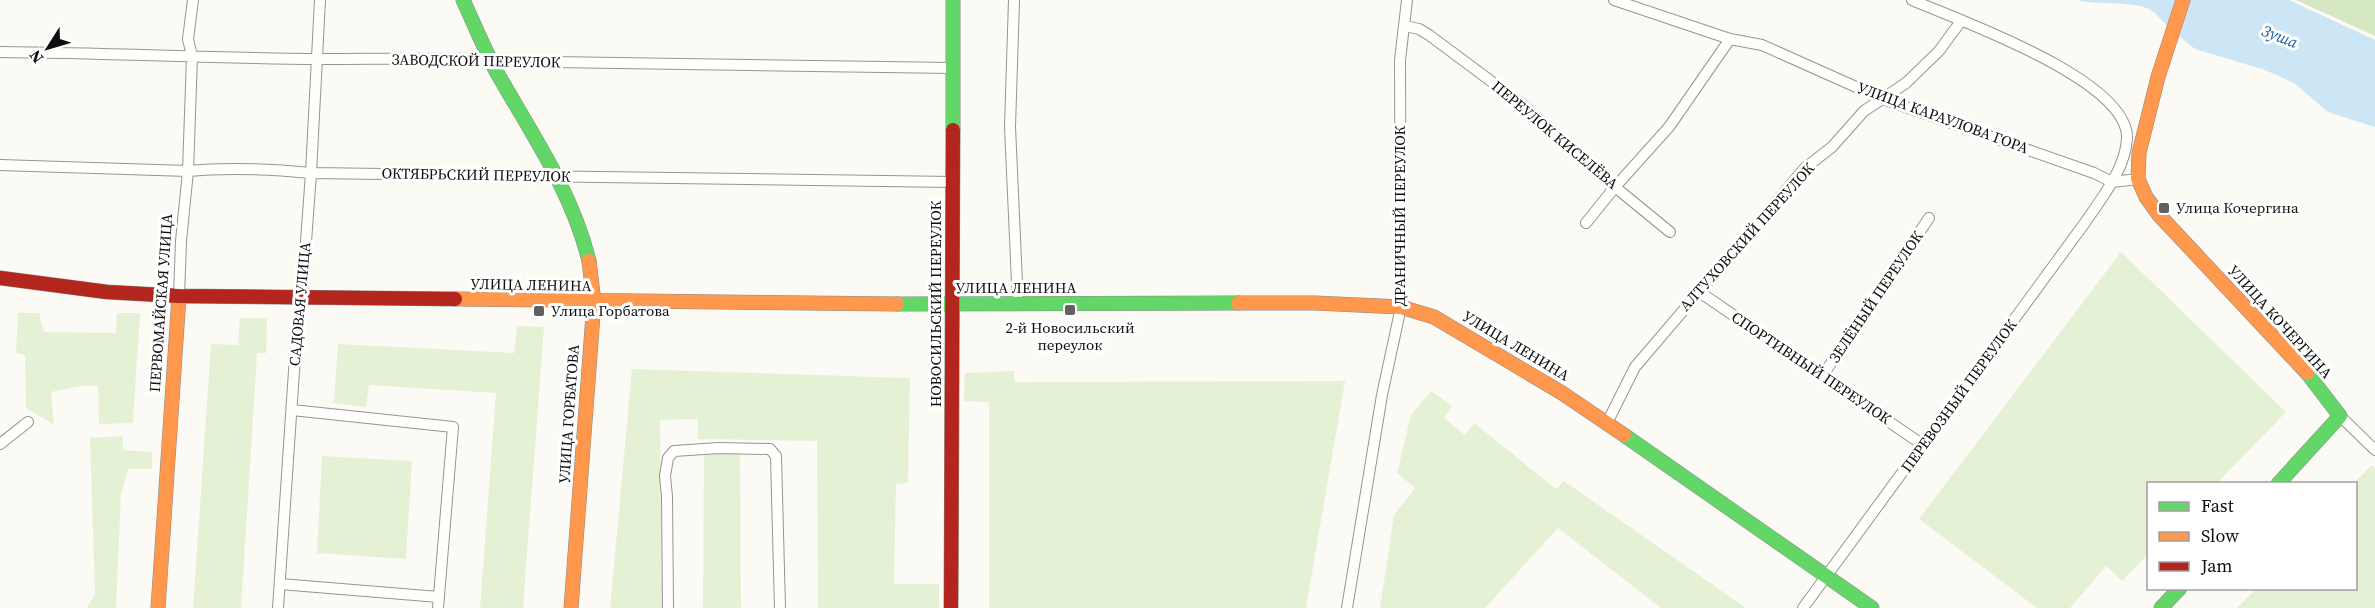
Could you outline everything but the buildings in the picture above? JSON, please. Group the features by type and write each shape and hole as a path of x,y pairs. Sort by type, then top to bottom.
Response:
{"main road":[{"name":"УЛИЦА ГОРБАТОВА","path":"463,0 489,58 571,203 584,236 593,273 594,302 571,608"},
{"name":"НОВОСИЛЬСКИЙ ПЕРЕУЛОК","path":"951,608 953,0"},
{"path":"2138,179 2139,153 2158,77 2183,0"},
{"name":"УЛИЦА КОЧЕРГИНА","path":"2138,179 2146,197 2159,215 2305,370 2340,416"},
{"name":"УЛИЦА ЛЕНИНА","path":"0,278 106,292 178,296 953,305 1315,303 1401,307 1434,317 1460,331 1607,423 1872,608"},
{"name":"ПЕРВОМАЙСКАЯ УЛИЦА","path":"158,608 178,296"},
{"path":"2279,482 2340,416"},
{"path":"2161,608 2178,590"}],"street":[{"name":"ПЕРВОМАЙСКАЯ УЛИЦА","path":"178,296 188,171 192,56 188,39 193,0"},
{"name":"САДОВАЯ УЛИЦА","path":"278,608 296,340 302,297 311,173 320,0"},
{"path":"1014,0 1010,127 1018,305"},
{"name":"ДРАНИЧНЫЙ ПЕРЕУЛОК","path":"1347,608 1382,395 1401,307 1400,60 1407,0"},
{"name":"УЛИЦА КАРАУЛОВА ГОРА","path":"1614,0 1730,39 1762,45 1883,99 2094,173 2112,182"},
{"name":"ПЕРЕВОЗНЫЙ ПЕРЕУЛОК","path":"1803,608 2112,182 2123,157 2127,138 2123,121 2115,109 2075,76 2044,56 1912,0"},
{"name":"АЛТУХОВСКИЙ ПЕРЕУЛОК","path":"1607,423 1635,367 1805,168 1832,147 1864,111 1906,82 1939,51 1960,21"},
{"name":"ПЕРЕУЛОК КИСЕЛЁВА","path":"1405,26 1419,29 1429,35 1524,105 1615,187 1670,232"},
{"path":"1586,223 1669,127 1730,39"},
{"name":"ЗАВОДСКОЙ ПЕРЕУЛОК","path":"0,52 317,59 489,58 553,62 952,68"},
{"name":"ОКТЯБРЬСКИЙ ПЕРЕУЛОК","path":"0,165 188,171 269,169 311,173 952,182"},
{"path":"2112,182 2138,179"},
{"name":"ЗЕЛЁНЫЙ ПЕРЕУЛОК","path":"1823,375 1929,218"},
{"name":"СПОРТИВНЫЙ ПЕРЕУЛОК","path":"1698,291 1923,445"},
{"path":"280,584 439,602 453,427 292,411"},
{"path":"2340,416 2375,450"},
{"path":"0,444 28,422"},
{"path":"668,608 668,496 665,466 674,451 719,448 770,450 776,456 780,608"}],"green space":[{"path":"2296,0 2375,0 2375,36"},
{"path":"2121,252 2286,412 2218,482 2147,482 2147,555 2122,581 2106,566 2070,608 2037,608 1919,519"},
{"path":"18,313 39,313 44,332 116,333 117,313 140,313 133,423 99,424 98,386 81,386 51,392 54,425 26,408 25,355 16,353"},
{"path":"240,318 267,318 266,353 257,353 241,608 193,608 211,344 238,345"},
{"path":"517,326 544,327 523,608 480,608 496,393 369,385 366,407 334,403 338,344 514,353"},
{"path":"632,369 910,378 908,483 896,484 894,584 939,584 939,608 818,608 817,441 698,439 698,419 660,420 662,608 610,608"},
{"path":"1014,371 1015,382 1345,381 1306,608 989,608 989,402 964,401 965,373"},
{"path":"1431,391 1452,406 1444,418 1465,435 1474,423 1556,489 1564,481 1746,608 1661,608 1558,528 1485,608 1380,608 1394,515 1415,488 1397,473 1411,415"},
{"path":"123,436 123,450 152,452 152,469 128,469 121,494 116,608 87,608 95,594 90,438"},
{"path":"704,452 740,453 741,608 703,608"},
{"path":"322,456 412,461 406,559 317,553"},
{"path":"2372,465 2375,468 2375,608 2237,608 2255,590 2357,590 2357,482 2355,482"}],"water":[{"path":"2077,0 2175,0 2167,26 2154,12 2141,6"},
{"name":"Зуша","path":"2190,0 2289,0 2375,40 2375,127 2328,112 2294,83 2265,70 2195,49 2179,36"}],"traffic: fast":[{"path":"463,0 496,71 561,186 582,235 589,261"},
{"path":"953,0 953,130"},
{"path":"897,304 1238,303"},
{"path":"2280,482 2340,416 2307,373"},
{"path":"1624,435 1872,608"},
{"path":"2161,608 2178,590"}],"traffic: slow":[{"path":"2183,0 2158,77 2139,153 2138,179 2146,197 2159,215 2307,373"},
{"path":"571,608 594,302 589,261"},
{"path":"158,608 179,296"},
{"path":"455,299 897,304"},
{"path":"1238,303 1315,303 1401,307 1434,317 1562,393 1624,435"}],"traffic: jam":[{"path":"951,608 953,130"},
{"path":"0,278 107,292 179,296 455,299"}],"place":[{"name":"Улица Кочергина","path":"2164,208"},
{"name":"2-й Новосильский переулок","path":"1070,310"},
{"name":"Улица Горбатова","path":"539,311"}]}
